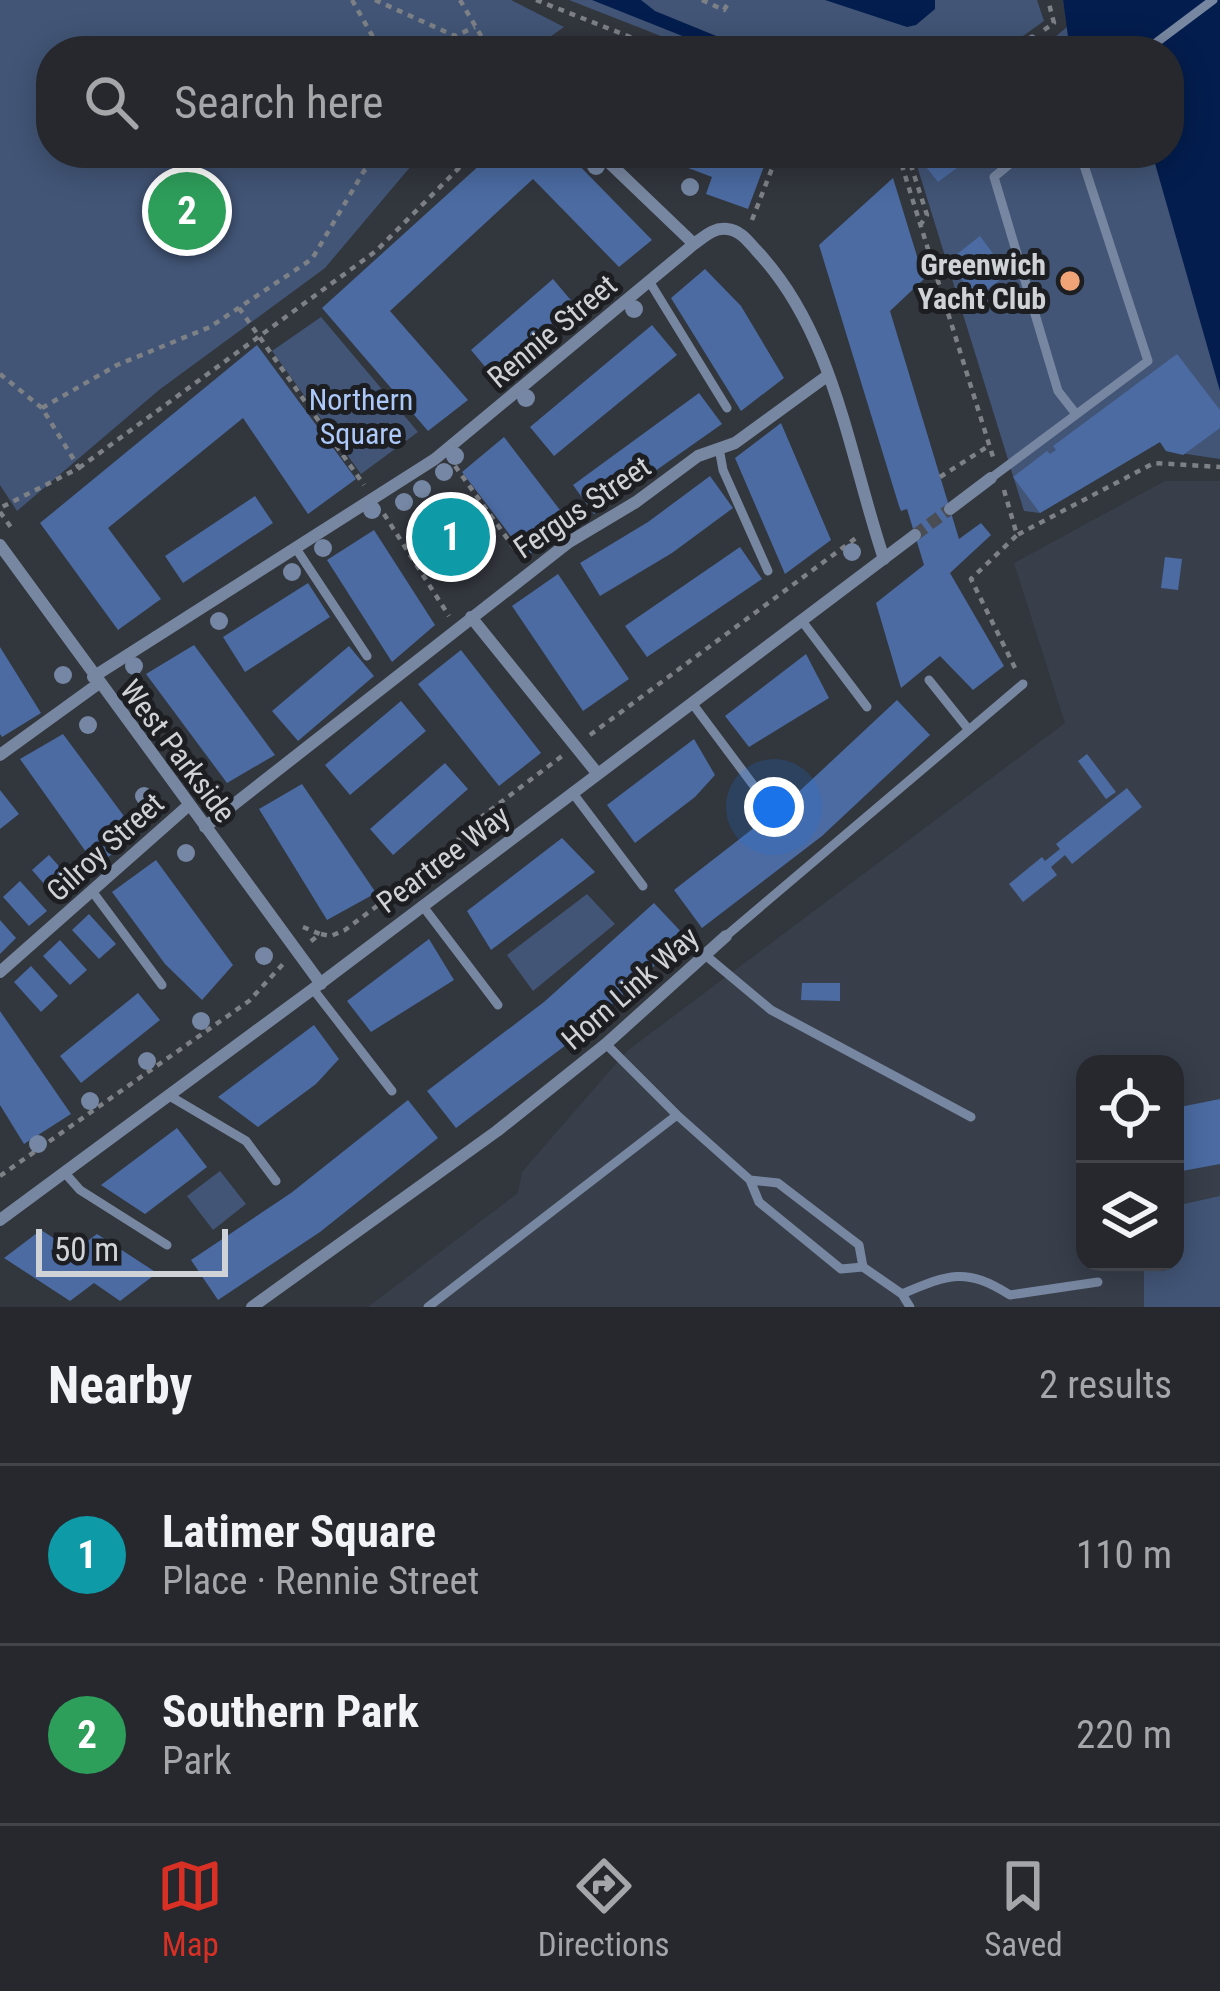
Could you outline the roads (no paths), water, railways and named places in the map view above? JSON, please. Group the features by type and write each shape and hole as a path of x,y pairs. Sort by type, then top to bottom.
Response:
{"street":[{"path":"615,168 694,244 720,228 734,230 785,283 814,334 884,559"},
{"name":"Rennie Street","path":"0,755 96,681 445,451 694,244"},
{"name":"Fergus Street","path":"205,827 530,571 698,456 735,442 827,376"},
{"path":"950,509 997,481"},
{"name":"Peartree Way","path":"5,1217 915,535"},
{"name":"West Parkside","path":"0,545 317,987"},
{"path":"471,617 597,773"},
{"name":"Gilroy Street","path":"0,972 188,806"},
{"name":"Horn Link Way","path":"252,1307 497,1132 606,1044 726,936"},
{"path":"0,1200 5,1217"}],"lane":[{"path":"1165,36 1213,0"},
{"path":"1004,168 994,177 1058,391 1076,414"},
{"path":"997,481 1148,361 1085,168"},
{"path":"650,281 727,407"},
{"path":"719,448 723,470 768,572"},
{"path":"297,550 367,656"},
{"path":"802,621 867,707"},
{"path":"929,680 969,730"},
{"name":"Horn Link Way","path":"726,936 1023,684"},
{"path":"692,703 760,794"},
{"path":"572,792 643,886"},
{"path":"92,891 162,985"},
{"path":"422,905 499,1005"},
{"path":"704,954 772,1010 971,1117"},
{"path":"317,987 392,1091"},
{"path":"606,1044 750,1180 760,1202 841,1269 863,1267 902,1294 910,1307"},
{"path":"168,1095 246,1141 276,1181"},
{"path":"428,1307 677,1114"},
{"path":"64,1172 80,1190 167,1245"},
{"path":"750,1180 778,1183 859,1245 863,1267"},
{"path":"902,1294 934,1281 979,1275 1010,1295 1099,1282"}],"tunnel":[{"path":"915,535 950,509"}],"place":[{"name":"Southern Park","path":"187,211"},
{"name":"Greenwich Yacht Club","path":"1070,281"},
{"name":"Latimer Square","path":"451,537"}],"park label":[{"name":"Northern Square","path":"361,416"}]}
